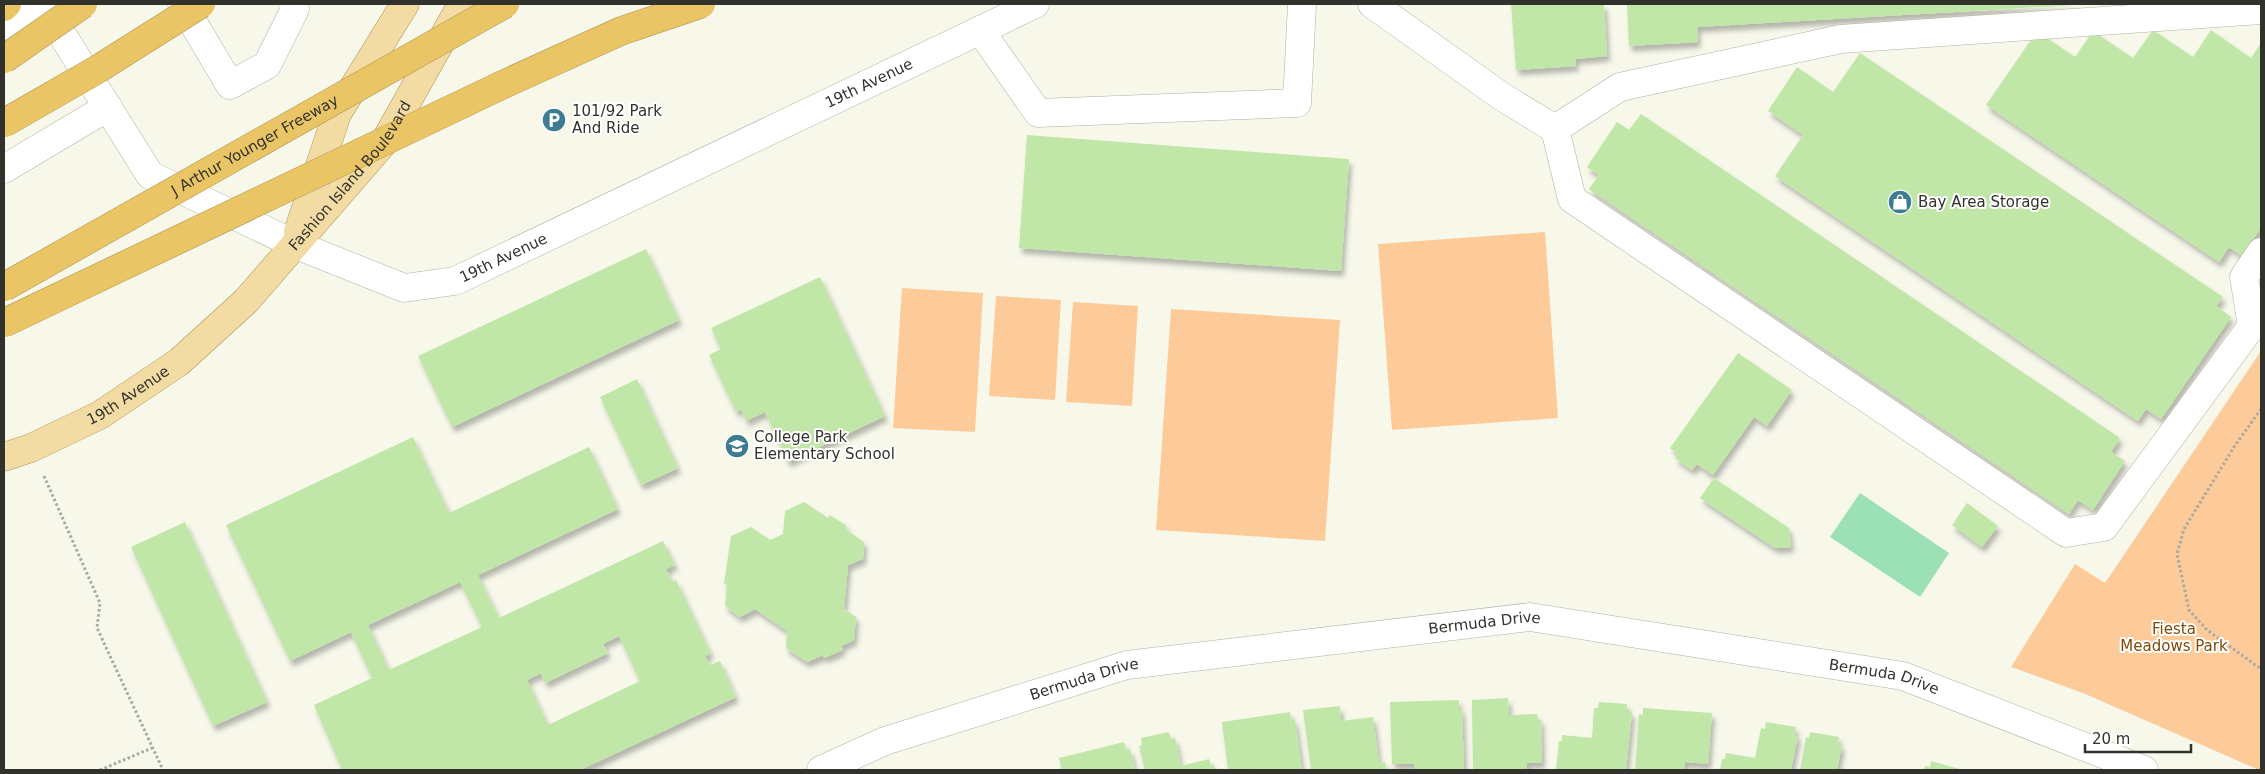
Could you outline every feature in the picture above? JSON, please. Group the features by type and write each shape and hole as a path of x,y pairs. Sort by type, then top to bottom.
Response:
{"highway":[{"path":"4,7 7,4"},
{"path":"4,59 83,4"},
{"path":"4,123 98,70 201,4"},
{"name":"J Arthur Younger Freeway","path":"4,287 505,4"},
{"path":"4,323 502,85 621,31 701,4"}],"main road":[{"name":"Fashion Island Boulevard","path":"294,244 337,114 405,4"},
{"name":"Fashion Island Boulevard","path":"294,244 384,141 462,4"},
{"name":"19th Avenue","path":"4,457 31,448 100,414 178,362 246,301 294,244"}],"street":[{"path":"4,26 42,4 150,175 294,244"},
{"path":"182,4 230,86 267,65 295,9 293,4"},
{"path":"502,85 673,4"},
{"name":"19th Avenue","path":"294,244 404,288 455,281 1035,4"},
{"path":"980,30 1038,113 1297,103 1302,4"},
{"path":"1372,4 1501,96 1555,129 1572,199 2066,533 2104,527 2252,326 2244,277 2261,252"},
{"path":"1555,129 1620,87 1841,39 2261,10"},
{"path":"4,169 108,107"},
{"path":"4,282 172,186"},
{"name":"Bermuda Drive","path":"821,770 886,741 1127,665 1530,617 1903,676 2144,770"}],"path":[{"path":"2261,409 2234,447 2184,529 2177,554 2189,610 2207,630 2261,669"},
{"path":"31,448 100,604 97,628 163,770"},
{"path":"100,770 152,748"}],"green space":[{"path":"1545,232 1558,418 1392,430 1378,244"},
{"path":"902,288 983,293 975,432 893,428"},
{"path":"996,296 1061,300 1055,400 989,396"},
{"path":"1073,302 1138,306 1132,406 1066,402"},
{"path":"1171,309 1340,320 1325,541 1156,530"},
{"name":"Fiesta Meadows Park","path":"2261,351 2261,770 2259,770 2083,693 2011,667 2075,564 2105,583"}],"shaded area":[{"path":"1860,493 1949,553 1920,597 1830,537"}],"building":[{"path":"1511,4 1604,4 1607,56 1575,59 1576,66 1516,70"},
{"path":"1627,4 2075,5 1697,27 1698,42 1629,46"},
{"path":"2153,30 2193,57 2211,30 2251,58 2261,43 2261,228 2242,256 2229,247 2219,262 1986,105 2037,31 2075,57 2093,31 2133,58"},
{"path":"1860,53 2223,297 2216,306 2231,317 2161,419 2146,409 2138,421 1775,176 1803,135 1768,111 1797,67 1833,92"},
{"path":"1641,114 2120,438 2111,452 2125,461 2093,510 2078,500 2069,514 1589,189 1599,175 1587,167 1617,122 1629,130"},
{"path":"1027,135 1349,159 1341,271 1019,248"},
{"path":"646,249 679,320 452,427 418,356"},
{"path":"820,277 885,416 788,462 765,412 746,421 741,409 736,412 709,355 721,349 711,328"},
{"path":"1738,353 1792,390 1767,426 1754,417 1713,475 1697,464 1692,470 1675,458 1678,454 1670,448"},
{"path":"637,379 678,468 641,485 600,397"},
{"path":"413,437 449,513 589,447 618,509 478,575 499,618 663,541 675,565 666,569 672,582 676,580 711,654 705,656 710,665 720,661 736,697 580,770 342,770 314,705 372,678 351,632 290,661 226,525","holes":["460,582 482,627 389,670 368,625","619,636 640,681 548,725 527,680 541,673 545,683 608,653 603,644"]},
{"path":"1714,478 1789,528 1791,547 1775,548 1700,498"},
{"path":"804,502 828,518 830,515 847,526 845,529 864,542 863,559 848,565 844,609 856,617 854,640 841,646 843,650 824,658 823,655 807,662 786,648 787,631 755,609 740,617 725,606 727,583 724,584 731,536 751,527 770,540 783,534 785,511"},
{"path":"1967,503 1998,526 1982,547 1952,525"},
{"path":"185,522 267,702 213,726 131,547"},
{"path":"1508,698 1509,715 1537,714 1538,720 1541,720 1542,763 1527,763 1527,770 1473,770 1472,700"},
{"path":"1459,700 1459,709 1462,709 1464,770 1414,770 1414,764 1392,764 1390,702"},
{"path":"1599,702 1627,704 1627,712 1632,712 1626,770 1556,770 1559,741 1562,741 1562,735 1592,738 1594,708 1598,708"},
{"path":"1340,706 1341,721 1373,717 1379,763 1385,762 1386,770 1311,770 1303,710"},
{"path":"1643,708 1712,713 1708,764 1685,762 1684,770 1635,770 1639,714 1643,715"},
{"path":"1290,712 1291,720 1295,720 1302,770 1251,770 1251,768 1228,770 1222,722"},
{"path":"1766,722 1796,727 1794,735 1798,735 1791,770 1720,770 1722,759 1725,759 1726,753 1755,758 1761,728 1765,729"},
{"path":"1169,732 1171,739 1175,738 1181,766 1209,759 1211,766 1214,765 1215,770 1145,770 1139,746 1142,745 1141,738"},
{"path":"1810,732 1839,737 1838,745 1842,745 1837,770 1800,770 1806,737 1809,738"},
{"path":"1124,742 1126,750 1130,749 1135,770 1062,770 1059,758"},
{"path":"1931,761 1963,770 1924,770 1925,766 1930,767"}],"place":[{"name":"101/92 Park And Ride","path":"554,120"},
{"name":"Bay Area Storage","path":"1900,202"},
{"name":"College Park Elementary School","path":"737,446"}]}
